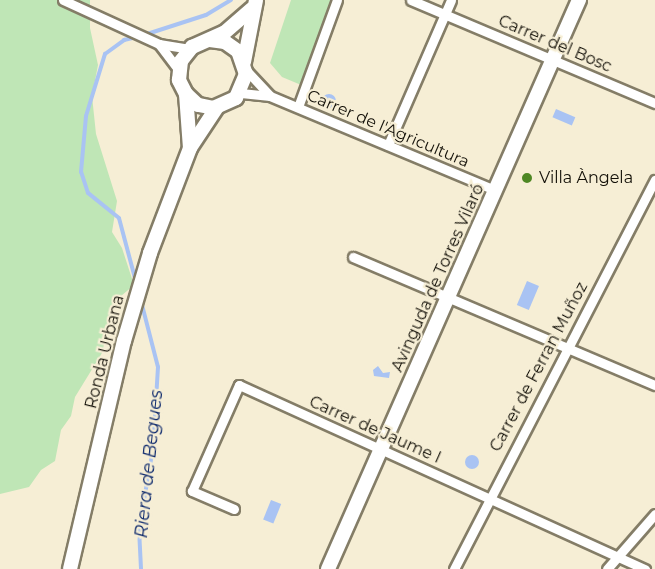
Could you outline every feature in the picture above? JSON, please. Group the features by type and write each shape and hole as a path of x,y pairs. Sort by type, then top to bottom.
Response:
{"main road":[{"name":"Avinguda de Torres Vilaró","path":"328,569 579,0"},
{"path":"179,71 190,48 233,27 254,4"},
{"path":"241,93 254,4"},
{"path":"210,40 231,45 245,66"},
{"name":"Ronda Urbana","path":"179,71 186,94 190,148"},
{"name":"Ronda Urbana","path":"70,569 124,341 150,253 190,148 217,108 230,103 241,93"},
{"path":"186,94 198,105 217,108"}],"street":[{"path":"63,0 148,40 159,44 190,48"},
{"path":"298,107 337,0"},
{"name":"Carrer del Bosc","path":"411,0 655,103"},
{"path":"388,145 451,0"},
{"path":"159,44 179,71"},
{"name":"Carrer de l'Agricultura","path":"245,66 270,96"},
{"name":"Carrer de l'Agricultura","path":"241,93 270,96 495,190"},
{"name":"Carrer de Ferran Muñoz","path":"454,569 566,347 655,180"},
{"path":"353,257 655,385"},
{"name":"Carrer de Jaume I","path":"234,509 192,491 239,385 645,569"},
{"path":"607,569 655,514"}],"green space":[{"path":"0,0 90,0 90,28 98,65 92,96 96,134 117,201 112,232 122,248 134,285 114,302 102,353 75,397 71,416 61,430 55,461 41,470 29,487 0,494"},
{"path":"291,0 337,0 306,87 282,77 270,63"}],"water":[{"path":"326,94 332,94 336,101 332,108 326,108 322,104 322,98"},
{"path":"556,109 575,117 572,125 552,117"},
{"path":"527,281 539,286 529,310 517,305"},
{"path":"378,366 383,373 390,372 389,378 374,376 373,370"},
{"path":"472,455 477,457 479,462 477,467 472,469 467,467 465,462 467,457"},
{"path":"271,500 281,504 273,524 263,519"}],"waterway":[{"name":"Riera de Begues","path":"144,35 206,15 231,0"},
{"name":"Riera de Begues","path":"136,282 119,218 88,193 81,172 86,116 105,54 124,40 137,37"},
{"name":"Riera de Begues","path":"141,301 158,367 153,448 139,529 141,569"}],"place":[{"name":"Villa Àngela","path":"527,178"}]}
